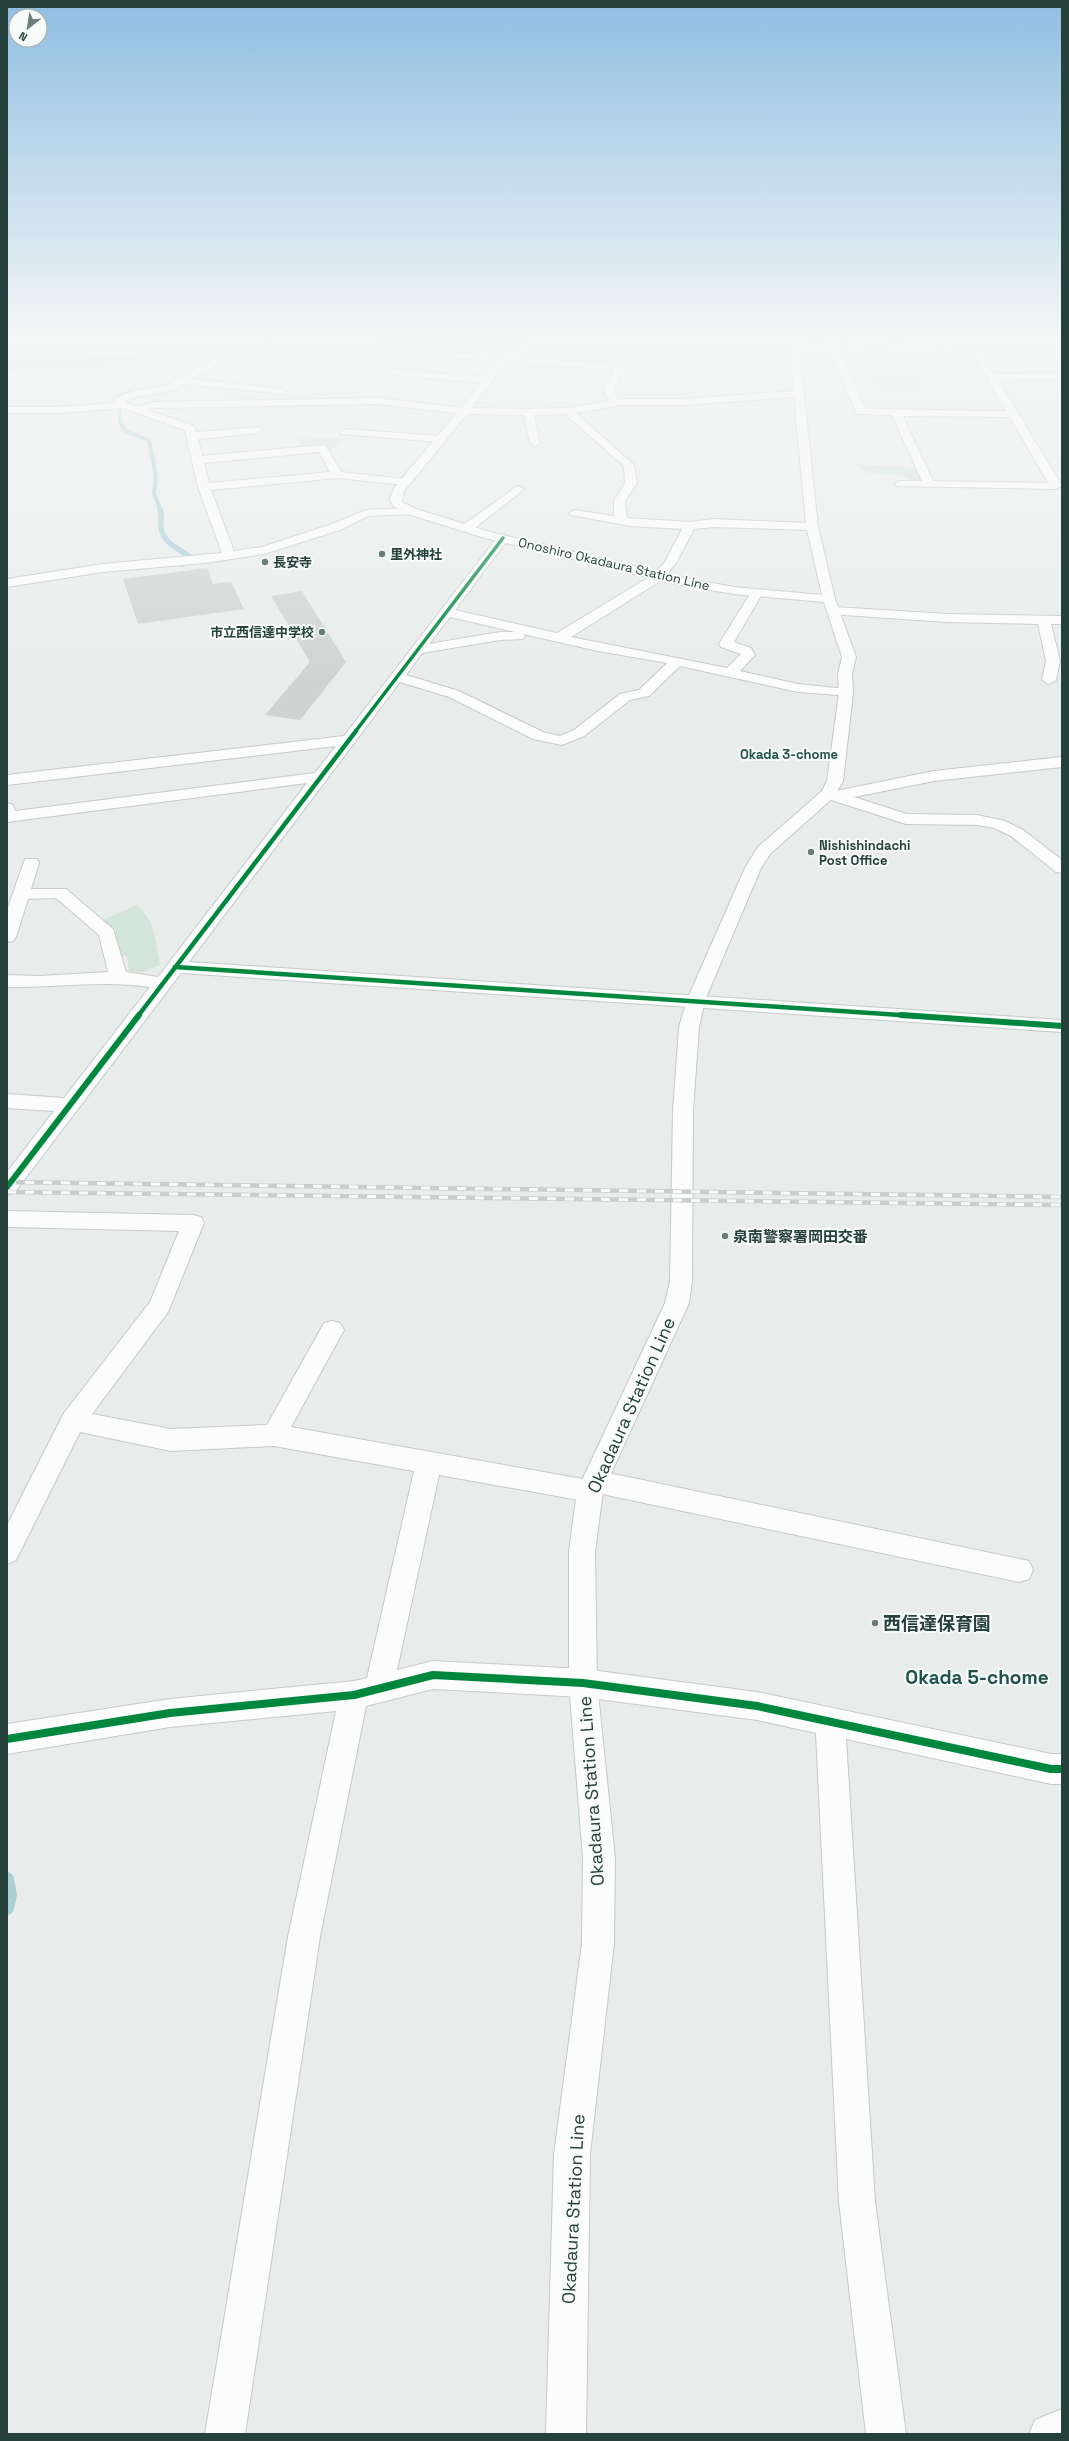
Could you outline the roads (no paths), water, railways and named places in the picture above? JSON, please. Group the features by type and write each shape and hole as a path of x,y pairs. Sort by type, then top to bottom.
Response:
{"street":[{"path":"196,451 204,487 229,556"},
{"path":"198,460 292,451"},
{"path":"324,451 337,475"},
{"name":"Onoshiro Okadaura Station Line","path":"431,451 398,490 395,499 402,508 503,538 658,576 756,594 831,605 1044,621 1062,620"},
{"path":"613,451 629,465 631,483 618,501 618,512 622,521"},
{"path":"805,451 812,527 831,605 849,657 845,674 846,693 840,752 832,795"},
{"path":"914,451 930,485"},
{"path":"900,484 1056,486 1035,451"},
{"path":"204,487 337,475 406,482"},
{"path":"467,528 518,489"},
{"path":"7,583 103,568 229,556 264,550 298,540 366,513 410,511"},
{"path":"575,513 622,521 690,526 714,523 812,527"},
{"path":"559,638 658,576 670,563 690,526"},
{"path":"7,1187 16,1164 69,1105 503,538"},
{"path":"730,673 748,655 746,651 726,644 756,594"},
{"path":"447,612 559,638 677,661 798,688 846,693"},
{"path":"1044,621 1052,661 1049,680"},
{"path":"418,650 500,636 539,633"},
{"path":"397,677 454,694 538,736 562,741 578,733 625,697 644,693 677,661"},
{"path":"7,780 349,740"},
{"path":"696,1000 753,868 764,851 832,795 934,776 985,769 1062,762"},
{"path":"7,808 8,817 320,778"},
{"path":"832,795 906,819 977,820 999,824 1017,833 1062,868"},
{"path":"7,937 31,863"},
{"path":"21,894 60,893 107,933 118,978"},
{"path":"175,967 696,1000 1062,1026"},
{"path":"7,981 40,982 118,978 163,983"},
{"name":"Okadaura Station Line","path":"566,2434 572,2154 598,1943 599,1858 583,1683 582,1552 592,1486 677,1303 681,1281 683,1111 689,1027 696,1000"},
{"path":"7,1101 69,1105"},
{"path":"7,1219 193,1223 160,1306 73,1420 7,1552"},
{"path":"274,1435 332,1330"},
{"path":"73,1420 171,1440 274,1435 429,1463 592,1486 1020,1570"},
{"path":"225,2434 304,1937 366,1692 429,1463"},
{"path":"7,1739 170,1713 366,1692 433,1675 583,1683 757,1706 1051,1769 1062,1769"},
{"path":"830,1722 857,2202 886,2434"},
{"path":"1048,2434 1062,2429"}],"waterway":[{"path":"151,451 156,476 154,494 161,510"},
{"path":"160,509 162,533 172,545 189,556 182,564"},
{"path":"7,1879 10,1895 7,1908"}],"railway":[{"path":"7,1182 1062,1197"},
{"path":"7,1192 1062,1205"}],"place":[{"name":"里外神社","path":"382,554"},
{"name":"長安寺","path":"265,562"},
{"name":"市立西信達中学校","path":"322,632"},
{"name":"Nishishindachi Post Office","path":"811,852"},
{"name":"泉南警察署岡田交番","path":"725,1236"},
{"name":"西信達保育園","path":"875,1623"}],"district":[{"name":"Okada 3-chome","path":"789,754"},
{"name":"Okada 5-chome","path":"977,1677"}]}
